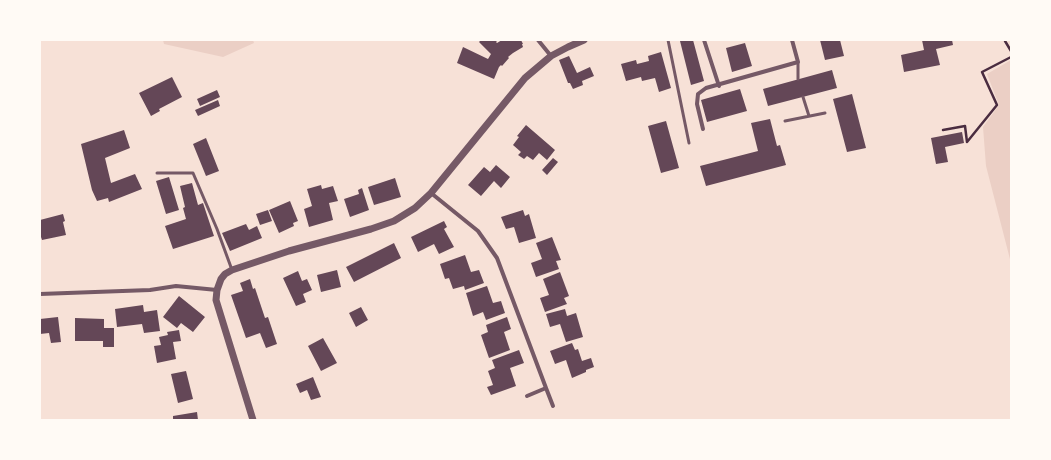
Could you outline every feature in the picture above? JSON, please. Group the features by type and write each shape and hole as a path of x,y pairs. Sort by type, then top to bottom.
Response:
{"street":[{"path":"538,40 551,56"},
{"path":"254,420 216,300 220,279 232,270 394,221 415,208 432,193 525,78 551,56 584,40"},
{"path":"704,40 719,86"},
{"path":"703,129 696,104 698,94 706,88 719,86 798,62 792,40"},
{"path":"432,193 478,231 497,258 553,406"},
{"path":"40,294 150,290 176,286 217,290"},
{"path":"527,396 546,388"}],"lane":[{"path":"668,40 689,143"},
{"path":"798,62 798,79"},
{"path":"803,97 809,116"},
{"path":"785,121 825,113"},
{"path":"157,173 193,173 217,229 232,270"}],"path":[{"path":"1005,41 1011,51"},
{"path":"943,130 965,126 967,142 997,105 982,72 1011,57"}],"shaded area":[{"path":"163,40 253,40 254,43 223,57 164,44"},
{"path":"1011,60 1011,263 986,166 983,127 999,105 987,74"}],"building":[{"path":"481,40 498,40 496,42 497,43 502,40 521,40 523,47 508,57 509,58 502,66 501,65 499,67 494,79 457,63 463,47 488,59 491,54 479,42"},
{"path":"693,40 704,81 691,85 680,41"},
{"path":"820,40 840,40 844,56 825,60"},
{"path":"922,40 952,40 953,45 936,49 940,65 904,72 901,55 924,50"},
{"path":"745,43 752,66 732,72 726,48"},
{"path":"661,52 671,88 659,92 655,78 642,81 641,77 626,81 621,64 636,60 637,64 649,61 648,56"},
{"path":"569,56 577,73 590,67 594,76 582,81 583,85 573,89 570,83 568,83 559,60"},
{"path":"832,70 837,88 768,106 763,89"},
{"path":"172,77 182,97 159,109 160,111 151,116 139,93"},
{"path":"740,89 747,111 707,122 701,100"},
{"path":"217,90 220,97 200,106 197,99"},
{"path":"852,94 866,148 847,152 833,99"},
{"path":"218,100 220,106 198,116 195,110"},
{"path":"770,119 777,146 780,145 786,165 706,186 700,166 758,151 751,123"},
{"path":"666,121 679,168 661,173 648,126"},
{"path":"526,125 555,150 547,160 539,153 533,160 527,156 524,159 518,155 521,152 513,145 519,137 517,136"},
{"path":"124,130 130,148 105,158 111,183 135,174 142,189 109,202 108,198 97,201 92,190 81,144"},
{"path":"962,132 964,143 945,147 948,162 936,164 931,138"},
{"path":"206,138 219,171 206,176 193,144"},
{"path":"553,158 558,162 547,175 542,170"},
{"path":"496,165 510,177 501,188 494,181 481,196 468,185 484,167 490,172"},
{"path":"169,177 179,210 166,214 156,181"},
{"path":"395,178 401,197 374,205 368,187"},
{"path":"192,183 198,205 203,203 214,236 173,249 165,226 186,219 180,186"},
{"path":"321,185 322,189 333,186 338,201 329,203 333,220 309,227 304,209 312,206 307,189"},
{"path":"362,188 369,210 350,217 344,199 359,194 358,190"},
{"path":"290,201 298,221 293,223 294,226 279,233 269,210"},
{"path":"268,210 272,221 260,225 256,214"},
{"path":"523,210 525,216 529,214 536,238 519,243 514,227 506,229 501,217"},
{"path":"63,214 66,235 42,240 40,234 40,220"},
{"path":"444,221 447,227 444,229 454,247 439,254 434,244 418,252 411,237"},
{"path":"246,224 249,230 257,226 262,238 230,251 222,233"},
{"path":"552,237 561,260 556,261 559,269 536,277 531,263 542,259 536,243"},
{"path":"394,243 401,258 354,282 346,267"},
{"path":"465,255 471,272 479,270 484,283 465,290 464,286 453,289 449,278 445,279 440,264"},
{"path":"337,270 341,287 321,292 317,275"},
{"path":"298,271 302,281 307,279 312,290 303,294 306,302 296,306 283,278"},
{"path":"560,272 569,296 564,298 567,304 545,312 540,298 549,295 543,279"},
{"path":"250,279 253,289 255,288 265,318 268,317 277,344 266,348 260,333 246,338 231,295 243,291 240,283"},
{"path":"487,286 493,303 501,301 505,313 486,320 483,312 473,316 466,293"},
{"path":"179,296 205,317 193,332 181,323 177,328 163,317"},
{"path":"143,305 144,312 157,310 160,331 144,333 142,324 117,327 115,309"},
{"path":"361,307 368,320 356,327 349,313"},
{"path":"565,309 567,316 576,313 583,337 566,342 560,324 550,327 546,314"},
{"path":"58,317 61,342 51,343 49,333 40,334 40,319"},
{"path":"507,317 511,329 504,332 510,350 489,358 481,335 488,332 486,325"},
{"path":"75,318 104,319 104,328 114,328 114,347 103,347 103,341 75,341"},
{"path":"179,330 181,341 173,342 176,359 157,363 154,346 161,345 159,337 168,335 167,332"},
{"path":"323,338 337,363 321,371 308,346"},
{"path":"572,343 575,350 578,349 582,361 591,358 594,367 572,378 566,360 555,364 550,351"},
{"path":"519,350 524,363 510,368 516,386 491,395 487,387 493,385 488,371 495,368 492,360"},
{"path":"186,371 193,399 178,403 171,374"},
{"path":"313,377 321,397 311,400 307,390 300,393 296,384"},
{"path":"197,412 198,420 173,420 173,416"}]}
